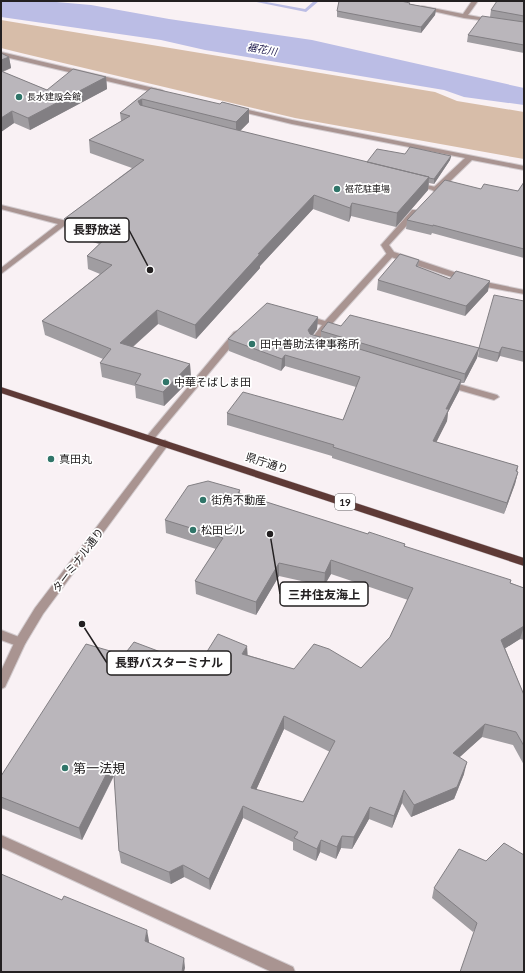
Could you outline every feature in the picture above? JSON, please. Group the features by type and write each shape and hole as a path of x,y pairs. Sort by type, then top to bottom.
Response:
{"highway":[{"name":"県庁通り","path":"1,390 524,562"}],"street":[{"path":"464,16 475,1"},
{"path":"412,6 502,23"},
{"path":"1,54 170,94"},
{"path":"231,108 524,168"},
{"path":"405,182 434,192 470,158"},
{"path":"1,207 64,223 1,272"},
{"path":"420,207 385,245 391,254 479,283 524,292"},
{"path":"326,346 313,342 327,324 391,254"},
{"path":"296,316 327,324"},
{"path":"150,438 223,348 243,327"},
{"path":"441,382 494,398"},
{"name":"ターミナル通り","path":"1,684 20,642 39,611 165,443"},
{"path":"1,636 20,642"},
{"path":"1,841 288,972"}],"shaded area":[{"path":"1,20 435,92 457,101 524,112 524,159 295,118 1,48"}],"water":[{"name":"裾花川","path":"1,1 45,1 91,5 169,19 312,40 524,88 524,105 464,97 444,90 205,50 161,40 1,17"}],"building":[{"path":"339,1 401,1 436,9 421,27 337,11"},
{"path":"497,1 524,1 524,16 491,10"},
{"path":"482,16 524,22 524,45 468,35"},
{"path":"1,53 9,57 1,60"},
{"path":"73,69 106,77 28,118 12,111 1,118 1,71 47,90"},
{"path":"151,88 249,109 236,122 142,99 138,101 140,105 429,177 397,213 352,203 350,208 314,195 258,254 260,254 195,325 157,310 120,343 190,364 163,392 135,384 141,374 100,363 111,349 42,321 112,265 87,256 109,235 64,219 144,160 89,140 130,116 120,113"},
{"path":"410,147 451,156 434,179 367,162 377,149 405,154"},
{"path":"445,180 481,189 484,184 518,191 524,182 524,249 433,225 407,220"},
{"path":"400,254 419,260 416,266 450,279 456,271 490,281 466,306 378,280"},
{"path":"494,295 524,301 524,352 502,347 499,353 479,348"},
{"path":"267,303 318,317 308,330 310,334 461,380 446,409 449,409 433,441 518,466 516,471 518,472 507,503 333,447 334,445 227,413 243,392 343,420 360,377 285,355 282,359 228,339"},
{"path":"350,315 479,348 465,374 321,331 328,322 341,326"},
{"path":"208,481 240,490 238,493 368,534 369,532 405,544 404,546 511,580 510,583 524,588 524,626 501,640 524,695 524,746 516,732 485,724 453,753 467,762 457,787 414,805 404,790 394,816 370,807 354,837 342,836 337,847 321,840 317,849 294,838 298,832 243,806 209,879 183,865 169,872 119,851 113,761 79,828 1,797 1,776 86,644 124,655 134,642 198,666 218,634 247,646 242,654 294,669 314,644 329,649 361,668 390,637 413,588 331,560 325,573 279,563 256,602 195,581 223,538 165,520 188,486","holes":["284,716 335,741 303,802 251,788"]},
{"path":"504,843 524,855 524,972 460,972 477,923 434,888 459,849 486,861"},
{"path":"1,874 62,900 64,896 147,930 145,941 184,958 182,972 1,972"}],"waterway":[{"path":"254,1 306,11 317,1"}],"place":[{"name":"長水建設会館","path":"19,97"},
{"name":"裾花駐車場","path":"337,189"},
{"name":"長野放送","path":"150,270"},
{"name":"田中善助法律事務所","path":"252,344"},
{"name":"中華そばしま田","path":"166,382"},
{"name":"真田丸","path":"51,459"},
{"name":"街角不動産","path":"203,500"},
{"name":"松田ビル","path":"193,530"},
{"name":"三井住友海上","path":"270,534"},
{"name":"長野バスターミナル","path":"82,624"},
{"name":"第一法規","path":"65,768"}]}
